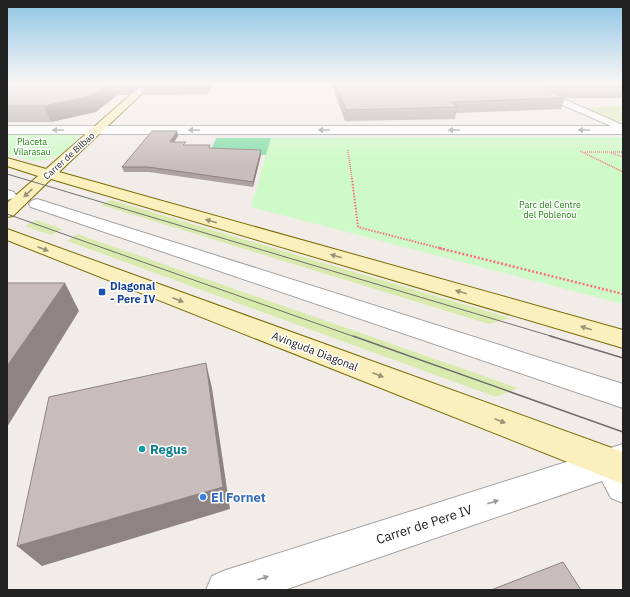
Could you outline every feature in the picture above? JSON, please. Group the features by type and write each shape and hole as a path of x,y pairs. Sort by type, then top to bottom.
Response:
{"street":[{"name":"Carrer de Bilbao","path":"7,212 48,173 118,111"},
{"path":"7,130 623,129"},
{"path":"7,162 623,339"},
{"path":"37,204 623,396"},
{"name":"Avinguda Diagonal","path":"7,234 620,469"},
{"name":"Carrer de Pere IV","path":"226,590 620,469"}],"lane":[{"path":"582,111 623,129"}],"path":[{"path":"347,144 358,227 623,294"},
{"path":"577,149 623,172"},
{"path":"582,152 623,152"},
{"path":"609,152 623,157"}],"green space":[{"path":"591,111 623,111 623,121 614,121"},
{"name":"Placeta Vilarasau","path":"7,134 73,134 79,137 60,154 53,158 39,161 24,159 7,154"},
{"name":"Parc del Centre del Poblenou","path":"623,137 623,304 251,207 271,138"},
{"path":"216,138 271,138 266,155 210,153"},
{"path":"111,200 510,318 489,324 101,205"},
{"path":"36,220 62,229 51,235 25,226"},
{"path":"77,234 518,388 496,397 67,241"}],"building":[{"path":"152,131 177,131 170,142 186,142 183,145 210,145 209,148 261,150 253,182 148,167 122,167"},
{"path":"7,283 65,283 7,366"},
{"name":"Regus","path":"206,363 223,487 17,546 49,397"},
{"path":"563,562 581,590 491,590"}],"tram line":[{"path":"7,174 554,337"},
{"path":"7,214 355,337"},
{"path":"353,336 623,432"},
{"path":"550,336 623,358"}],"place":[{"name":"Diagonal - Pere IV","path":"102,292"},
{"name":"Regus","path":"142,449"},
{"name":"El Fornet","path":"203,497"}]}
